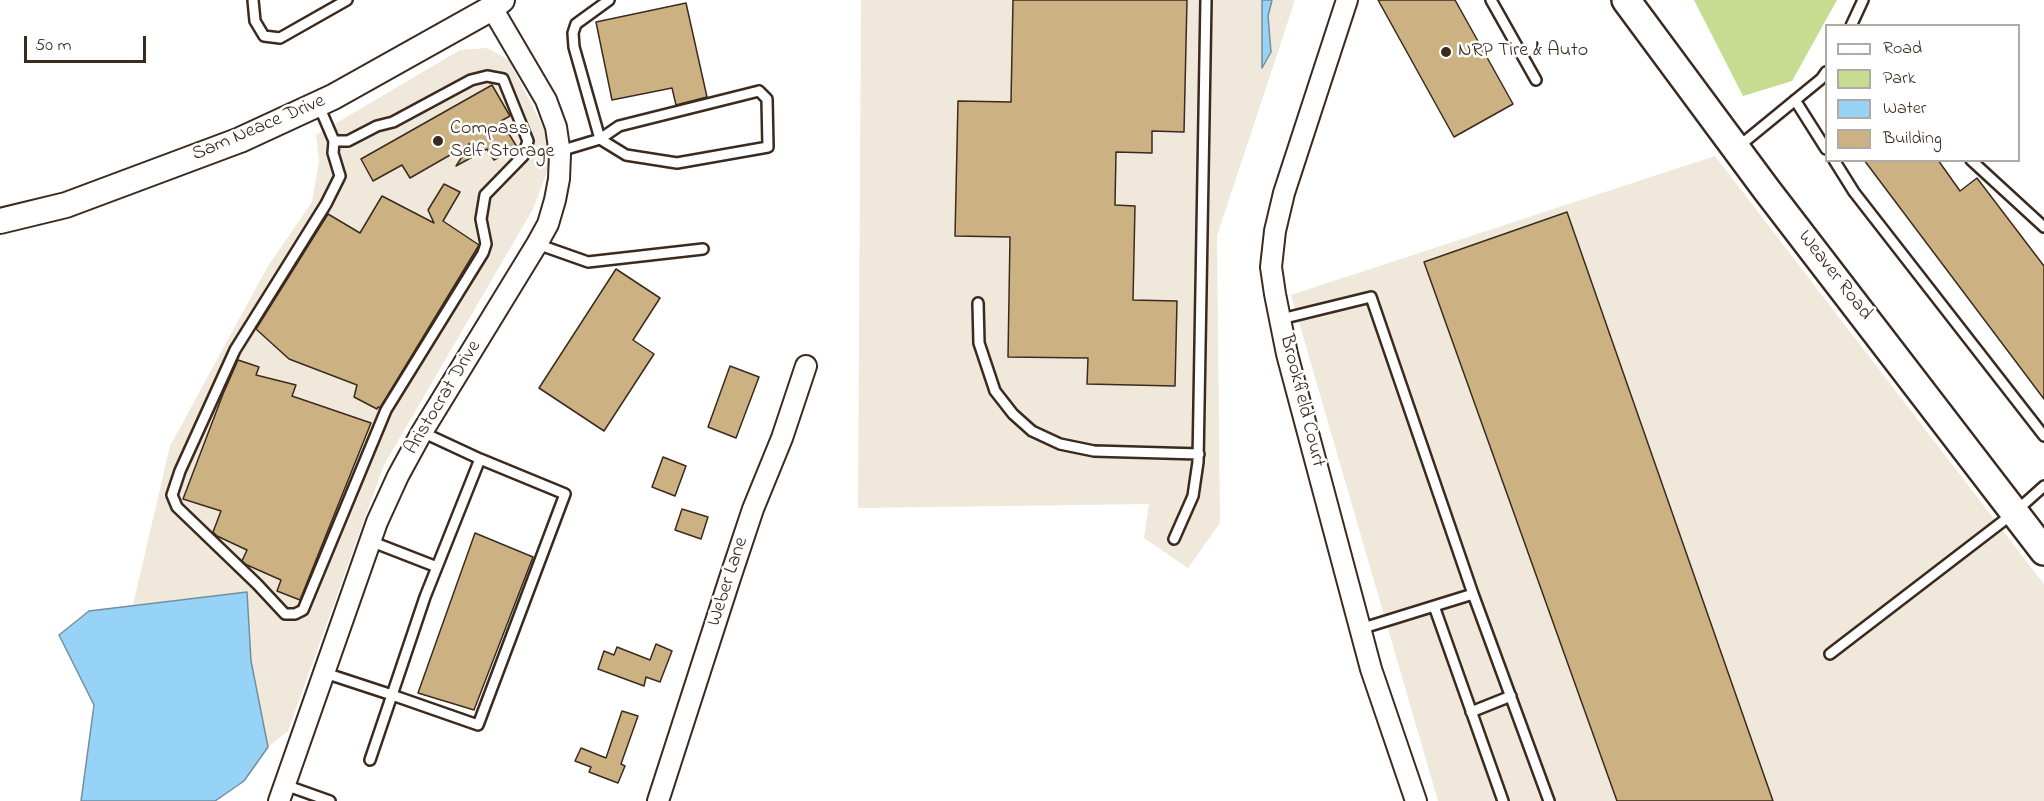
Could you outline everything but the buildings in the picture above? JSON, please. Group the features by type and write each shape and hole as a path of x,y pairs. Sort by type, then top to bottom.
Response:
{"main road":[{"name":"Weaver Road","path":"1626,0 2044,551"}],"street":[{"name":"Brookfield Court","path":"1347,0 1284,193 1275,231 1271,267 1287,354 1371,669 1416,801"},
{"name":"Sam Neace Drive","path":"0,221 66,206 240,140 318,104 494,3"},
{"name":"Aristocrat Drive","path":"282,793 370,541 398,476 422,432 537,244 548,224 555,200 559,179 560,151 556,127 546,100 494,3"},
{"name":"Weber Lane","path":"658,801 753,509 782,438 806,366"}],"lane":[{"path":"254,0 255,21 264,36 280,38 347,0"},
{"path":"560,151 600,139 619,126 759,91 767,99 768,147 677,163 626,155 600,139 574,47 573,33 576,24 609,0"},
{"path":"1174,539 1193,496 1199,454 1206,0"},
{"path":"1491,0 1536,80"},
{"path":"1852,24 1863,0"},
{"path":"1737,149 1825,74"},
{"path":"318,104 334,141 333,153 340,176 326,204 235,350 180,471 172,495 177,507 285,614 295,614 303,610 386,410 483,254 486,244 481,219 485,195 523,156 528,141 502,79 487,76 471,80 393,122 377,126 348,141 334,141"},
{"path":"1795,100 1825,145"},
{"path":"1835,162 1854,192 2044,436"},
{"path":"1973,162 2044,228"},
{"path":"537,244 588,262 703,249"},
{"path":"1281,319 1371,297 1473,594 1549,801"},
{"path":"978,303 979,343 995,391 1013,414 1032,431 1060,444 1094,451 1199,454"},
{"path":"325,673 478,725 566,494 480,459 422,432"},
{"path":"370,760 437,567 480,459"},
{"path":"1830,654 2015,512 2044,486"},
{"path":"370,541 437,567"},
{"path":"1360,628 1473,594"},
{"path":"1434,606 1503,801"},
{"path":"1471,712 1511,696"},
{"path":"282,793 330,801"}],"shaded area":[{"path":"861,0 1295,0 1217,236 1220,523 1188,568 1144,538 1149,504 858,508"},
{"path":"487,48 509,60 544,129 551,161 533,209 384,465 288,731 268,747 251,661 247,592 133,605 170,446 268,266 312,202 319,161 316,135 460,50"},
{"path":"1715,156 2044,584 2044,801 1438,801 1291,295"}],"green space":[{"path":"1694,0 1837,0 1792,81 1743,96"}],"water":[{"path":"1262,0 1272,0 1268,16 1271,52 1262,68"},
{"path":"247,592 251,661 268,747 244,781 215,801 81,801 94,705 59,635 89,611"}],"place":[{"name":"NRP Tire & Auto","path":"1446,52"},
{"name":"Compass Self Storage","path":"438,141"}]}
